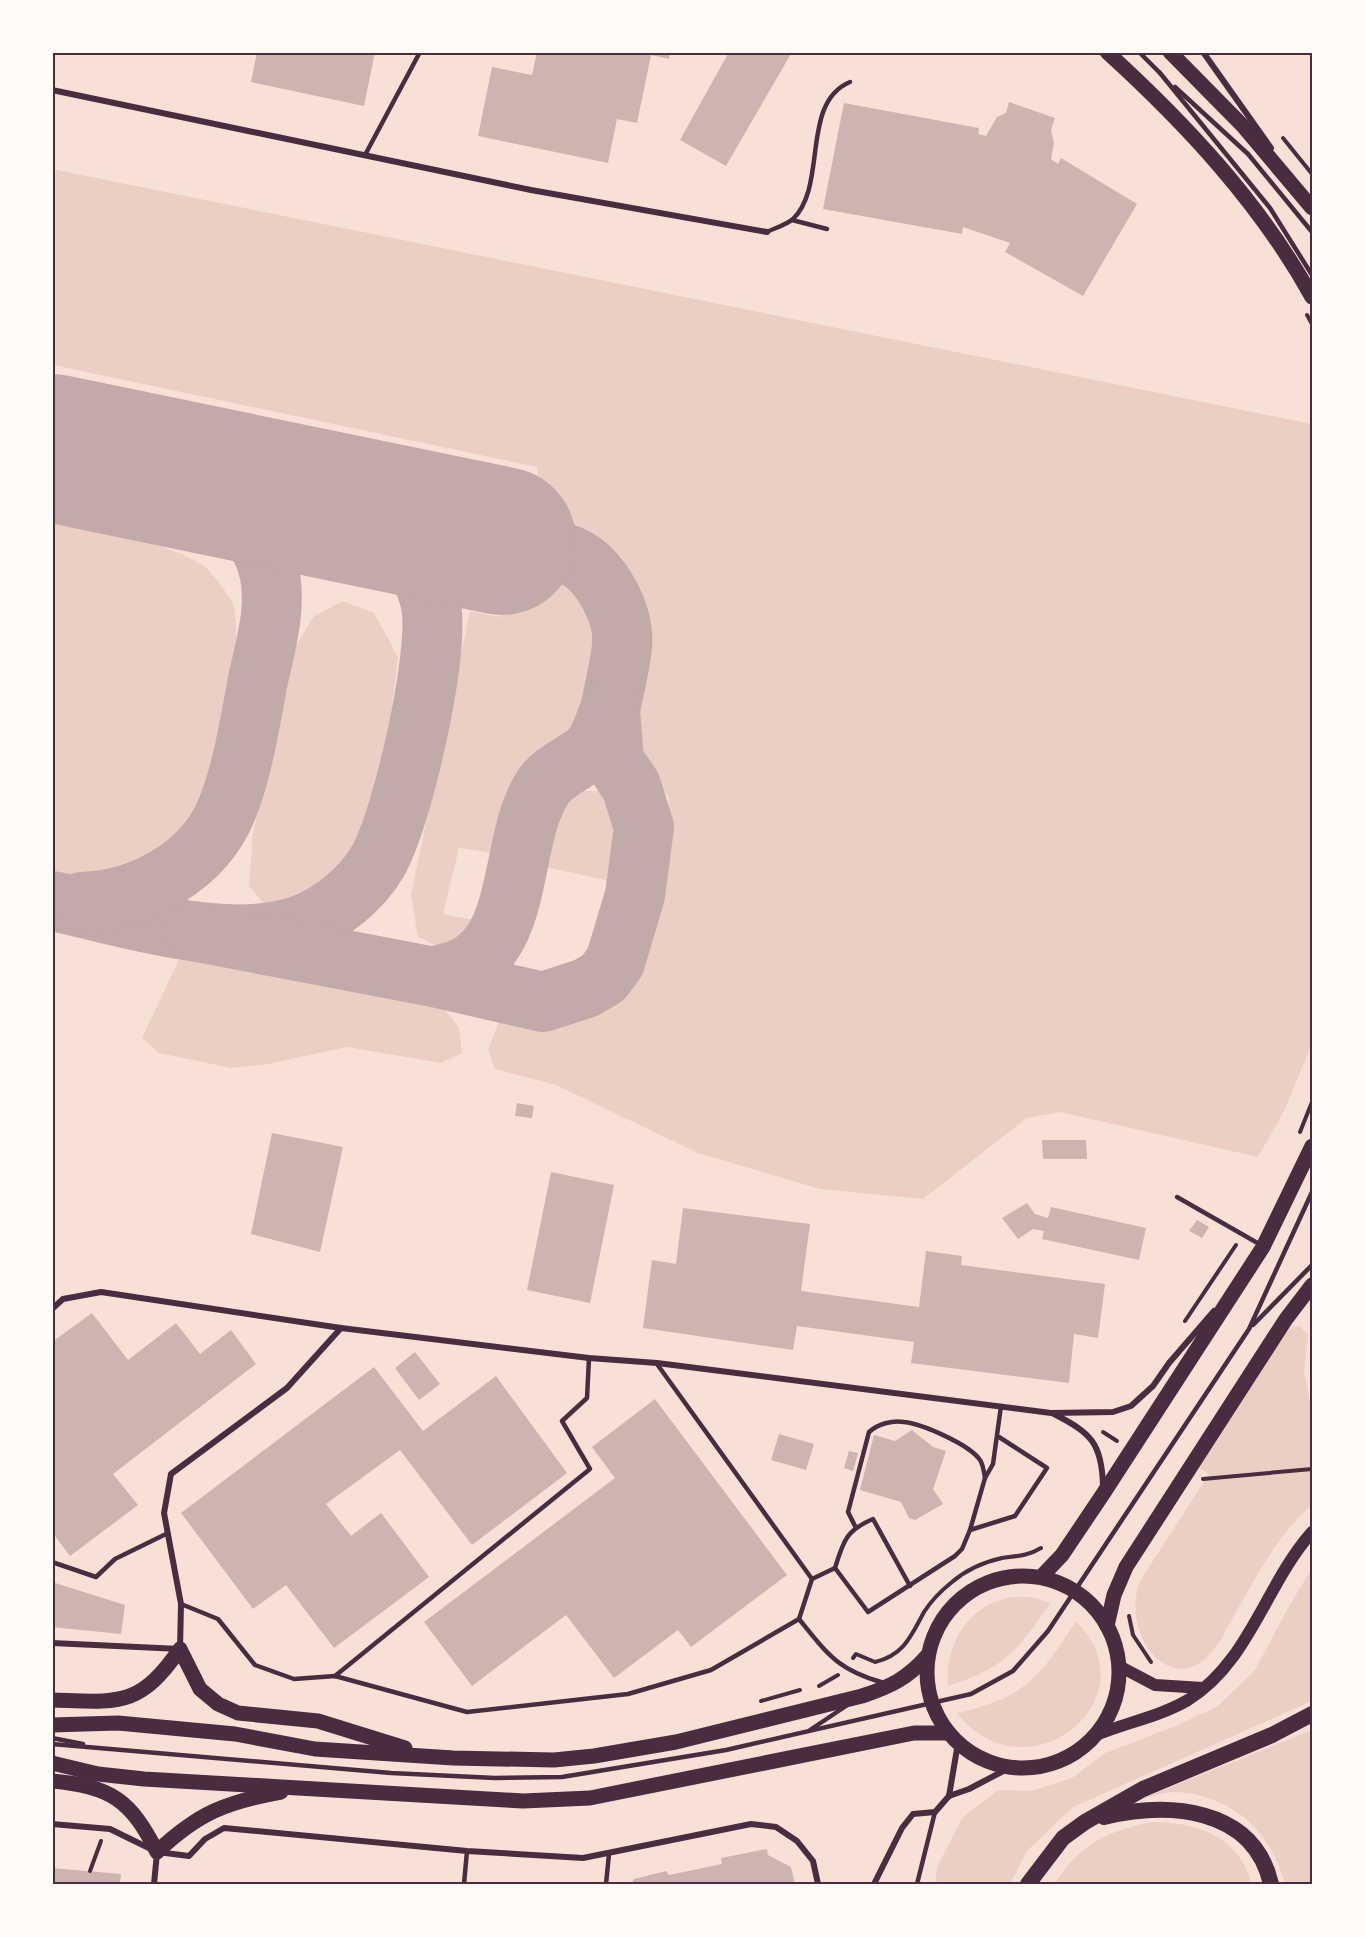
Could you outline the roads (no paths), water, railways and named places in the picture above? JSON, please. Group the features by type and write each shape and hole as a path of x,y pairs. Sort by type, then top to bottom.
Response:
{"highway":[{"path":"1028,1884 1063,1838 1085,1822 1143,1789 1272,1735 1312,1714"},
{"path":"1085,1822 1154,1808 1182,1810 1208,1816 1232,1828 1251,1845 1268,1872 1270,1884"}],"main road":[{"path":"1107,52 1161,101 1204,148 1264,222 1312,297"},
{"path":"1170,52 1243,126 1309,203"},
{"path":"1041,1576 1062,1555 1263,1247 1312,1146"},
{"path":"1107,1626 1114,1595 1126,1567 1286,1319 1312,1285"},
{"path":"1094,1736 1115,1701 1120,1681 1115,1642 1107,1626 1090,1603 1075,1591 1041,1576 1014,1575 986,1582 965,1594 948,1611 936,1631 927,1656 930,1704 953,1738 983,1760 1011,1767 1041,1766 1070,1755 1094,1736 1173,1708 1220,1676 1234,1659 1275,1584 1312,1532"},
{"path":"52,1700 105,1701 140,1694 164,1673 180,1649 200,1689 218,1704 238,1713 318,1721 423,1754"},
{"path":"52,1725 118,1723 235,1734 315,1749 511,1760 594,1756 676,1742 862,1696 892,1686 906,1678 927,1656"},
{"path":"1119,1666 1155,1685 1186,1689 1204,1688"},
{"path":"52,1763 98,1774 144,1779 308,1787 523,1802 590,1798 914,1733 953,1738"},
{"path":"52,1781 84,1787 121,1800 139,1818 157,1852 191,1822 223,1806 308,1787"}],"street":[{"path":"1203,52 1309,203"},
{"path":"52,90 531,190 767,232"},
{"path":"52,1309 63,1299 101,1292 341,1328 589,1358 657,1363 1051,1413 1113,1412 1143,1398 1244,1276"},
{"path":"52,1643 180,1649 181,1604 164,1513 171,1474 287,1388 341,1328"},
{"path":"1051,1413 1080,1428 1094,1441 1101,1456 1103,1494"},
{"path":"949,1796 953,1738"},
{"path":"874,1884 902,1828 913,1814 935,1812 949,1796 969,1789 1011,1767"},
{"path":"52,1824 110,1829 157,1852 189,1856 205,1839 224,1828 467,1851 583,1858 751,1824 776,1827 797,1841 813,1861 818,1884"},
{"path":"154,1884 157,1852"}],"lane":[{"path":"365,155 420,52"},
{"path":"1139,52 1248,154 1312,232"},
{"path":"1160,73 1270,208 1312,275"},
{"path":"767,232 792,220 805,203 825,102 838,87 850,82"},
{"path":"792,220 827,229"},
{"path":"52,1744 391,1773 495,1778 562,1777 716,1752 971,1694 1013,1671 1048,1631 1249,1329 1312,1192"},
{"path":"1177,1197 1263,1247"},
{"path":"1249,1329 1312,1265"},
{"path":"335,1676 590,1469 562,1422 587,1398 589,1358"},
{"path":"657,1363 812,1579"},
{"path":"835,1568 868,1612 955,1556 962,1549 970,1530 985,1478 993,1464 999,1437 1001,1406"},
{"path":"855,1526 848,1512 869,1432 878,1425 902,1421 916,1424 969,1448 981,1461 985,1478"},
{"path":"970,1530 1016,1516 1047,1468 999,1437"},
{"path":"181,1604 218,1619 255,1665 294,1679 335,1676 466,1712 628,1694 711,1670 799,1618 812,1579 835,1568 842,1548 855,1526 873,1519 910,1586"},
{"path":"52,1562 96,1577 115,1559 168,1533"},
{"path":"799,1618 822,1647 844,1668 892,1686"},
{"path":"806,1733 862,1696"},
{"path":"52,1738 94,1748"},
{"path":"917,1884 935,1812"},
{"path":"464,1884 467,1851"},
{"path":"606,1884 609,1854"}]}
